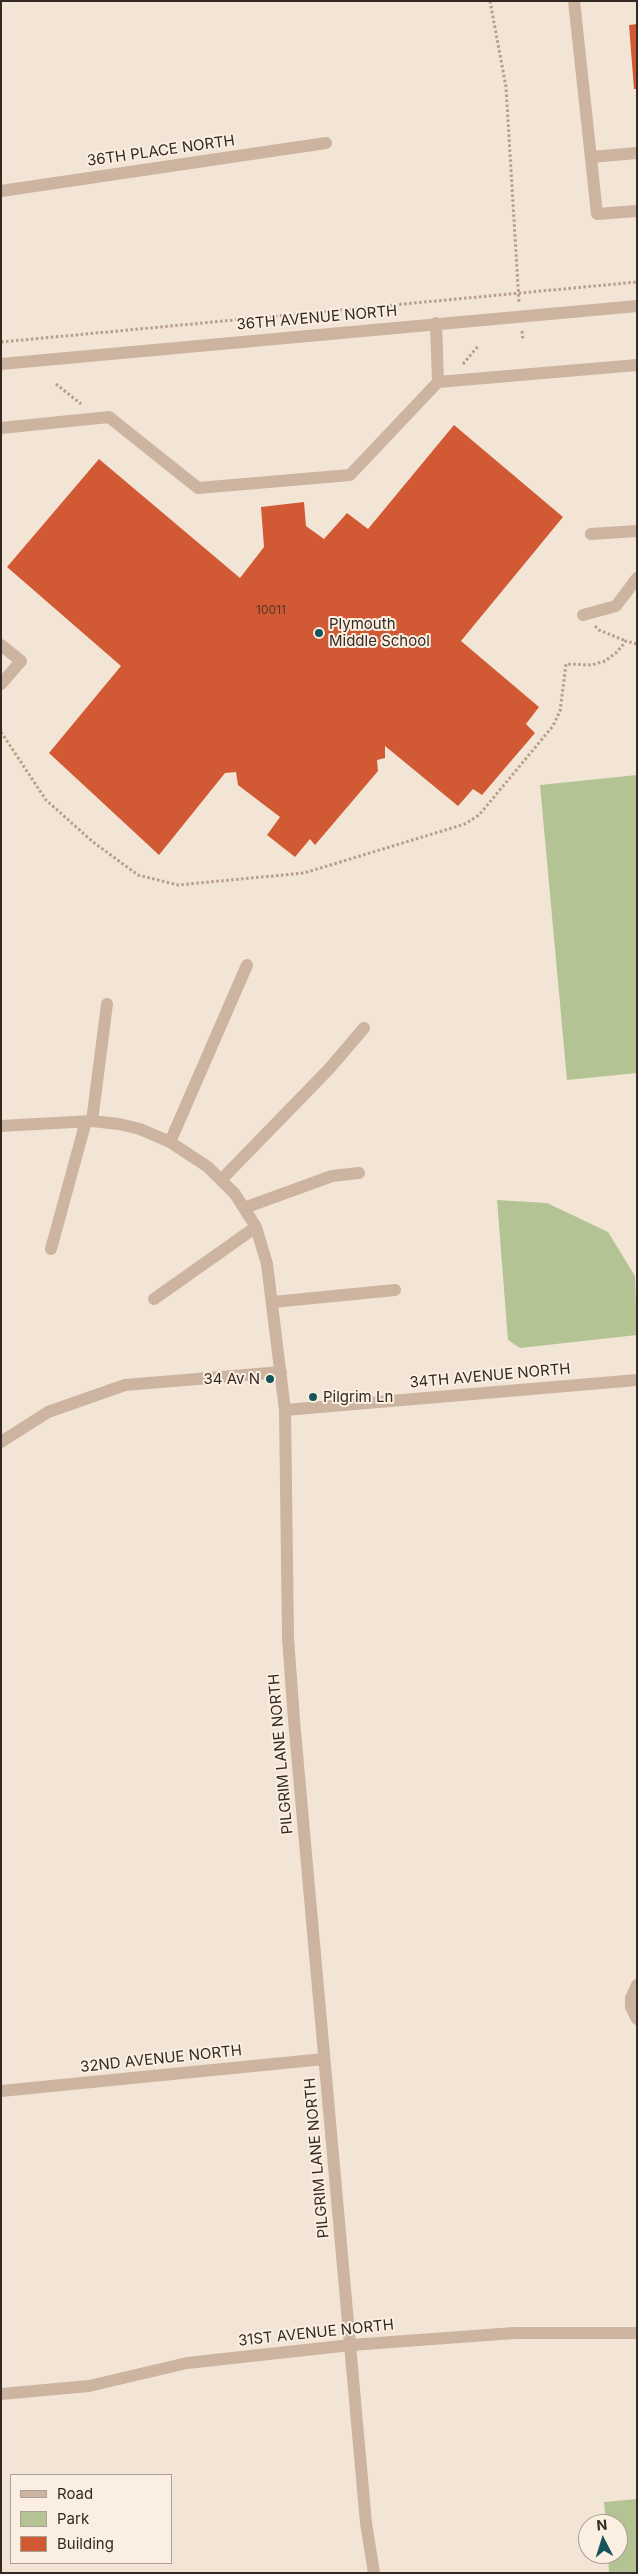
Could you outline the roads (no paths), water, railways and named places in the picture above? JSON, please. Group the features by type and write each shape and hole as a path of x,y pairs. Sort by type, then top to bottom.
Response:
{"street":[{"path":"574,1 597,214 637,211"},
{"name":"36TH PLACE NORTH","path":"1,191 326,143"},
{"path":"591,157 637,153"},
{"name":"36TH AVENUE NORTH","path":"1,364 637,306"},
{"path":"436,323 444,381"},
{"path":"1,428 109,417 198,488 350,475 444,381 631,365"},
{"path":"591,534 637,530"},
{"path":"584,615 616,606 637,578"},
{"path":"1,645 20,661 1,684"},
{"path":"170,1142 247,965"},
{"path":"51,1249 89,1121 107,1004"},
{"path":"221,1180 329,1069 364,1028"},
{"name":"PILGRIM LANE NORTH","path":"1,1126 89,1121 119,1124 140,1129 170,1142 208,1167 235,1194 256,1227 268,1264 285,1410 288,1638 366,2523 374,2573"},
{"path":"244,1208 332,1176 359,1174"},
{"path":"154,1299 256,1227"},
{"path":"273,1302 395,1290"},
{"path":"1,1442 48,1412 125,1385 281,1372"},
{"name":"34TH AVENUE NORTH","path":"285,1410 637,1380"},
{"path":"637,1985 631,1998 631,2007 637,2019"},
{"name":"32ND AVENUE NORTH","path":"1,2091 324,2059"},
{"name":"31ST AVENUE NORTH","path":"1,2394 89,2386 187,2363 351,2345 514,2333 637,2333"}],"place":[{"name":"Plymouth Middle School","path":"319,633"},
{"name":"34 Av N","path":"270,1379"},
{"name":"Pilgrim Ln","path":"313,1397"}]}
